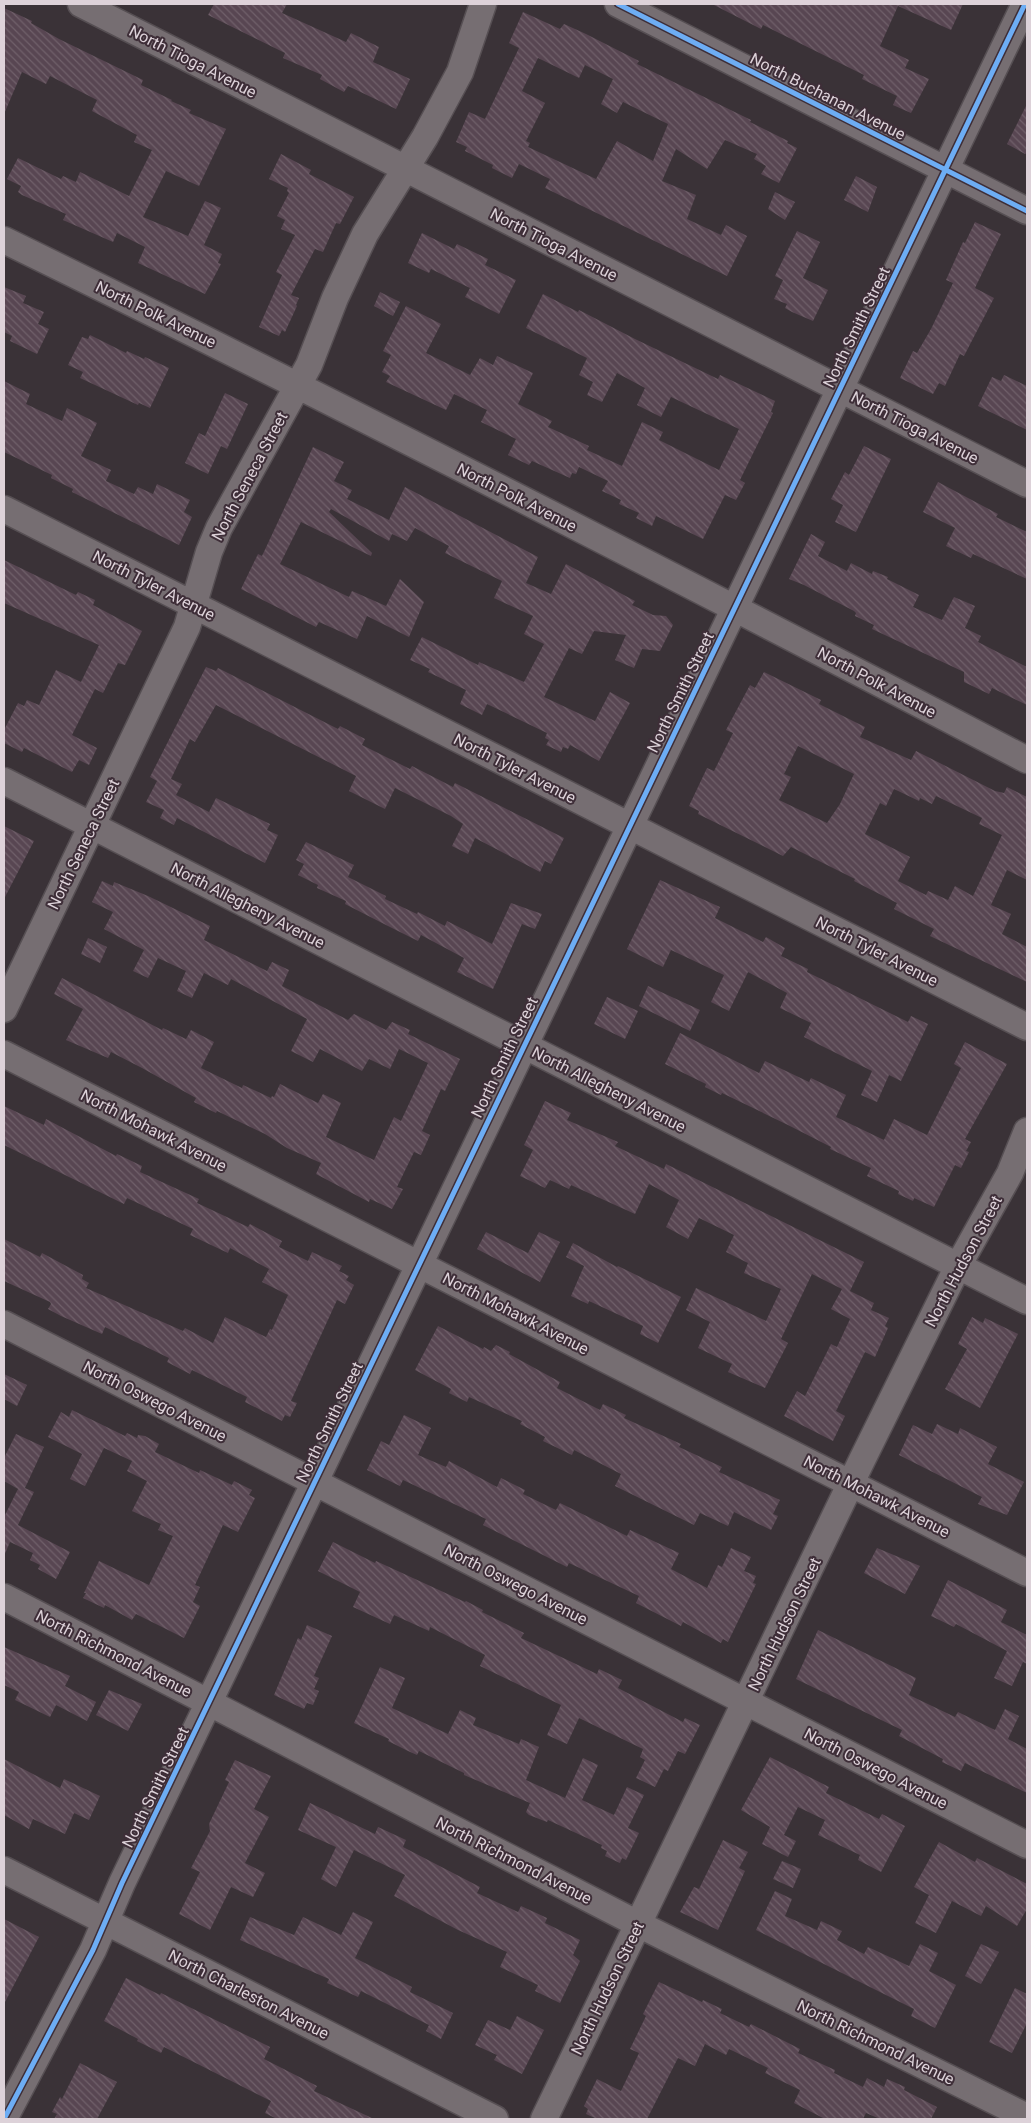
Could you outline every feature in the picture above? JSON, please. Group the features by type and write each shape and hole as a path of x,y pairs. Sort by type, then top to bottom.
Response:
{"street":[{"name":"North Tioga Avenue","path":"81,4 1027,484"},
{"name":"North Seneca Street","path":"4,1009 187,627 209,552 219,528 309,366 335,298 365,234 406,169 460,72 483,4"},
{"name":"North Buchanan Avenue","path":"618,4 1027,212"},
{"name":"North Smith Street","path":"4,2119 106,1921 418,1264 1026,4"},
{"name":"North Polk Avenue","path":"4,240 242,356 735,608 1027,760"},
{"name":"North Tyler Avenue","path":"4,509 1027,1027"},
{"name":"North Allegheny Avenue","path":"4,781 1027,1301"},
{"name":"North Mohawk Avenue","path":"4,1054 1027,1573"},
{"name":"North Hudson Street","path":"544,2119 958,1266 1010,1173 1027,1131"},
{"name":"North Oswego Avenue","path":"4,1324 1027,1845"},
{"name":"North Richmond Avenue","path":"4,1597 638,1924 1027,2117"},
{"name":"North Charleston Avenue","path":"4,1870 495,2119"}],"building":[{"path":"214,4 287,4 282,13 346,42 351,33 379,47 373,62 410,79 396,109 348,86 344,92 320,79 322,75 283,58 285,53 208,15"},
{"path":"712,4 963,4 951,30 898,6 880,46 909,60 905,68 929,79 911,113 893,105 897,96 862,79 864,75 763,25 761,29"},
{"path":"4,8 32,21 31,23 59,39 143,80 141,85 191,110 189,113 226,129 199,186 166,171 143,217 188,236 205,201 221,208 204,245 222,254 218,263 221,264 205,294 138,263 145,247 117,233 113,242 63,220 66,214 22,195 18,192 21,186 7,179 18,158 61,179 63,176 76,182 80,172 129,196 152,150 134,142 137,135 92,111 97,100 50,76 46,84 22,72 4,114"},
{"path":"523,12 560,29 564,24 639,61 637,64 751,120 750,122 788,141 787,143 797,148 779,183 761,174 766,166 754,159 757,154 725,140 707,169 676,149 662,181 696,195 687,219 721,235 726,225 747,236 727,276 545,188 550,179 519,164 512,178 492,168 493,165 465,151 467,147 456,142 469,112 485,119 519,48 509,43","holes":["538,58 579,78 585,65 613,79 601,104 617,113 623,102 668,124 653,161 617,141 596,179 528,147 530,143 526,141 545,103 522,91"]},
{"path":"1027,104 1027,153 1025,154 1007,144"},
{"path":"281,154 311,170 309,174 354,197 340,224 336,223 323,252 315,249 291,295 299,298 297,306 285,332 282,330 279,336 259,327 282,275 276,272 295,235 281,229 285,220 277,216 289,193 287,191 288,188 269,179"},
{"path":"856,176 877,187 868,212 844,200"},
{"path":"775,192 795,202 785,220 768,209"},
{"path":"975,222 1001,234 975,288 994,298 964,356 960,354 945,386 939,383 933,394 900,378 913,351 917,353 931,329 953,283 946,280 963,242 965,243"},
{"path":"797,231 820,242 803,278 828,290 813,321 792,312 785,308 787,304 774,299 783,280 775,276"},
{"path":"422,233 454,249 457,244 488,259 485,265 516,280 499,314 465,297 470,288 431,269 429,273 408,263"},
{"path":"4,287 26,296 23,303 44,312 38,324 49,329 37,354 10,341 12,336 4,332"},
{"path":"380,292 400,302 393,316 374,306"},
{"path":"543,294 718,379 720,375 775,401 771,412 773,413 740,480 745,483 736,500 725,495 703,539 656,516 652,526 636,518 639,513 619,504 621,500 602,491 608,481 579,467 576,474 572,473 570,478 532,461 529,465 508,455 516,439 481,422 487,410 454,394 446,410 386,382 390,376 382,372 391,355 383,351 406,306 441,324 426,353 470,375 480,358 493,365 497,356 533,373 518,404 552,421 548,427 589,446 587,450 622,466 642,422 663,432 659,440 719,470 739,429 671,397 661,417 637,405 645,388 617,373 602,402 587,395 593,382 579,375 587,358 526,328"},
{"path":"90,335 126,353 127,351 144,359 145,357 169,368 150,408 139,403 138,405 80,378 83,372 68,365 82,337 88,339"},
{"path":"1004,375 1027,386 1027,430 978,406 992,377 1001,381"},
{"path":"4,381 30,394 26,404 62,421 67,408 97,423 81,456 111,470 106,481 134,494 138,487 153,494 157,484 190,500 184,512 192,517 179,545 72,492 73,489 51,478 52,475 4,452"},
{"path":"225,393 248,404 227,449 221,446 208,474 185,463 199,433 205,436"},
{"path":"864,446 891,459 856,532 835,522 843,505 831,499 845,472 849,475"},
{"path":"313,447 344,462 334,481 352,490 347,499 389,520 405,487 538,557 526,583 551,594 566,564 635,601 632,605 653,615 666,616 673,625 660,651 642,649 634,668 615,660 626,635 594,631 582,654 569,648 544,697 595,721 610,692 630,703 599,761 570,745 568,749 563,747 561,752 546,745 549,740 545,738 547,733 487,704 482,715 460,704 466,690 428,672 430,669 410,660 422,637 478,665 479,662 524,682 544,644 524,634 533,616 494,598 502,581 445,553 449,546 415,528 407,541 392,534 389,541 331,509 329,512 372,553 371,556 301,522 280,564 349,597 352,591 386,606 400,579 424,602 409,637 367,616 357,639 319,622 316,627 241,589 258,554 262,556"},
{"path":"938,482 998,514 996,517 1027,532 1027,579 973,554 971,558 946,546 955,528 923,512"},
{"path":"811,534 825,542 818,556 847,571 851,563 872,574 873,571 888,577 887,579 919,595 913,607 942,620 954,597 975,606 965,628 981,636 978,642 1027,667 1027,705 992,688 989,694 964,682 964,672 872,629 874,625 855,616 856,613 854,611 789,579"},
{"path":"4,560 76,595 78,592 95,600 93,605 142,631 125,665 118,663 103,693 95,689 72,735 97,748 89,765 79,760 72,772 24,748 22,752 4,743 4,730 18,703 24,706 27,700 39,705 56,670 81,682 99,645 4,603"},
{"path":"206,667 216,671 218,668 338,729 340,726 365,739 362,745 410,769 412,766 453,787 455,783 564,838 551,864 545,861 540,872 475,838 468,854 452,846 463,824 451,816 395,788 385,809 349,791 356,776 216,705 195,742 190,739 171,779 182,784 176,795 209,812 216,798 270,824 267,830 278,835 265,863 177,818 174,825 160,818 164,810 146,802 157,781 150,777"},
{"path":"764,672 821,700 819,704 865,727 860,737 911,760 916,751 995,791 1004,793 1007,787 1027,797 1027,880 1007,870 991,905 1011,914 1002,934 1027,947 1027,982 930,936 934,929 894,909 897,903 854,881 855,879 791,847 783,856 698,814 699,811 689,806 707,768 714,771 733,733 726,730 750,685 755,688","holes":["798,746 854,774 840,804 827,823 779,800 791,777 784,774","894,789 919,801 920,798 932,804 936,796 982,818 979,824 1002,835 973,896 955,886 948,900 928,891 926,895 898,881 910,857 865,834 880,803 886,806"]},
{"path":"4,826 34,841 4,899"},
{"path":"306,842 354,865 348,877 386,896 385,899 417,914 418,912 445,926 447,921 492,944 511,903 542,914 535,929 522,924 493,989 457,972 464,958 421,935 418,941 386,925 345,904 346,901 317,888 318,885 298,875 304,864 296,860"},
{"path":"660,880 720,907 715,918 763,942 766,937 785,948 781,956 808,969 807,972 908,1022 911,1016 928,1024 901,1081 889,1075 877,1102 861,1095 872,1071 804,1037 811,1023 780,1008 787,993 748,972 729,1011 711,1002 724,975 671,950 663,967 627,949"},
{"path":"102,881 113,886 114,882 148,896 210,926 204,940 267,971 272,962 289,970 282,986 348,1020 354,1014 386,1030 392,1022 410,1030 408,1034 460,1059 445,1091 441,1089 422,1131 430,1135 421,1155 414,1152 397,1187 403,1189 392,1209 370,1199 369,1202 316,1174 321,1163 287,1148 265,1134 194,1102 196,1098 142,1068 111,1052 108,1058 66,1040 83,1009 54,994 62,978 162,1030 163,1028 186,1039 191,1030 214,1042 201,1068 242,1088 243,1085 271,1098 272,1096 274,1097 280,1084 318,1103 323,1094 341,1103 326,1137 374,1160 394,1117 401,1121 428,1063 399,1049 390,1069 369,1059 362,1071 320,1049 313,1062 291,1051 307,1019 231,979 228,985 204,973 192,998 177,991 186,971 158,958 148,978 133,971 144,950 104,929 113,912 92,902"},
{"path":"88,938 107,947 100,963 81,954"},
{"path":"648,986 700,1010 690,1031 639,1006"},
{"path":"607,997 638,1011 625,1039 594,1024"},
{"path":"680,1033 759,1073 765,1061 809,1082 811,1078 846,1095 836,1117 884,1140 894,1119 927,1135 961,1068 954,1064 965,1042 1007,1064 965,1139 971,1142 966,1151 969,1152 961,1168 955,1165 934,1207 914,1198 913,1201 898,1194 899,1191 867,1176 871,1168 830,1149 831,1147 788,1125 722,1093 721,1095 705,1087 706,1084 665,1064"},
{"path":"545,1101 571,1113 567,1120 618,1142 615,1146 664,1169 666,1164 864,1262 850,1291 874,1303 871,1310 889,1318 885,1326 888,1328 875,1357 865,1352 836,1411 845,1416 833,1441 784,1416 797,1391 805,1396 831,1344 837,1347 850,1319 831,1309 842,1289 812,1274 781,1339 788,1343 765,1388 728,1372 732,1364 698,1348 710,1322 686,1310 696,1288 766,1321 781,1289 744,1273 748,1263 726,1252 734,1235 699,1218 688,1239 666,1227 679,1200 649,1184 635,1214 571,1185 569,1189 550,1180 545,1188 520,1176 533,1150 524,1145"},
{"path":"4,1106 44,1125 46,1119 116,1156 117,1154 142,1166 140,1172 199,1199 197,1203 248,1227 250,1224 282,1241 279,1247 308,1261 312,1252 342,1266 339,1271 349,1276 346,1280 354,1285 345,1304 337,1300 291,1401 297,1403 290,1417 285,1415 282,1421 245,1402 247,1397 192,1370 190,1374 167,1362 169,1358 105,1327 102,1334 61,1316 48,1309 51,1304 50,1302 4,1281 4,1239 40,1257 42,1253 83,1275 82,1279 89,1283 86,1288 183,1331 185,1328 213,1343 225,1317 266,1337 270,1329 272,1330 288,1295 262,1282 269,1269 230,1248 228,1253 190,1235 193,1229 127,1198 124,1204 4,1145"},
{"path":"486,1232 528,1253 539,1232 560,1242 540,1282 477,1249"},
{"path":"573,1243 617,1267 681,1297 658,1343 640,1334 643,1326 589,1301 588,1304 571,1296 584,1266 566,1257"},
{"path":"972,1317 983,1323 985,1318 1018,1334 980,1408 945,1389 967,1349 958,1344"},
{"path":"438,1326 483,1349 484,1347 491,1351 496,1345 510,1352 509,1354 560,1382 557,1388 600,1410 603,1404 626,1415 624,1418 681,1444 679,1447 722,1467 719,1472 780,1500 773,1514 778,1516 771,1530 734,1512 728,1526 700,1513 694,1525 615,1486 621,1474 574,1450 572,1455 543,1441 545,1437 520,1424 522,1421 469,1397 467,1402 449,1393 451,1389 415,1370"},
{"path":"4,1374 27,1385 17,1406 4,1399"},
{"path":"72,1410 125,1436 127,1433 137,1438 138,1435 145,1436 159,1444 155,1452 199,1473 200,1470 232,1485 234,1481 252,1490 249,1495 255,1498 238,1532 223,1525 195,1585 200,1587 193,1602 200,1606 184,1638 136,1614 132,1620 105,1605 104,1608 83,1598 99,1561 149,1585 173,1536 158,1530 161,1524 132,1511 147,1481 127,1471 132,1461 104,1448 85,1486 70,1479 82,1454 48,1437 61,1412 69,1417"},
{"path":"404,1415 431,1428 418,1455 446,1467 449,1461 497,1487 501,1478 525,1490 523,1494 556,1510 560,1503 627,1536 630,1530 679,1553 671,1569 707,1588 718,1565 722,1567 731,1548 751,1557 744,1571 756,1576 753,1583 756,1584 728,1642 723,1639 721,1643 683,1622 681,1626 636,1603 639,1596 569,1563 567,1567 483,1525 486,1519 403,1480 400,1486 367,1470 381,1441 389,1445"},
{"path":"937,1424 958,1434 960,1428 997,1447 988,1464 1024,1482 1007,1515 978,1504 982,1497 899,1455 913,1425 932,1434"},
{"path":"16,1434 44,1447 25,1488 34,1492 18,1525 70,1552 56,1579 38,1569 40,1565 30,1560 33,1553 10,1542 4,1556 4,1517 18,1489 4,1481 4,1458"},
{"path":"333,1542 375,1563 376,1561 466,1601 483,1610 482,1612 524,1633 521,1638 597,1674 599,1669 622,1680 618,1688 683,1722 685,1718 700,1725 685,1754 678,1751 668,1771 664,1769 655,1787 636,1778 645,1760 640,1757 643,1749 579,1718 567,1744 547,1735 561,1705 480,1666 485,1655 430,1627 429,1631 394,1615 390,1624 353,1607 360,1592 318,1571"},
{"path":"877,1548 920,1566 905,1594 864,1573"},
{"path":"948,1580 1007,1610 1001,1622 1027,1635 1027,1664 1023,1662 1012,1686 994,1678 1007,1651 956,1624 954,1627 931,1616"},
{"path":"307,1625 332,1636 314,1676 319,1678 314,1689 319,1691 313,1705 307,1703 304,1709 274,1695 298,1638 301,1640"},
{"path":"818,1630 916,1678 909,1695 955,1717 958,1712 995,1730 1005,1709 1019,1716 1008,1739 1027,1749 1027,1793 965,1763 961,1771 942,1762 943,1759 899,1736 902,1730 796,1679"},
{"path":"4,1647 70,1676 65,1686 96,1702 87,1721 56,1705 50,1717 15,1700 19,1692 4,1685"},
{"path":"380,1667 405,1678 392,1708 448,1734 460,1710 476,1718 473,1725 519,1744 521,1739 539,1747 526,1780 565,1798 583,1758 598,1765 582,1800 614,1815 627,1787 644,1795 628,1828 639,1833 626,1860 622,1858 620,1863 605,1856 607,1851 601,1848 602,1845 548,1820 547,1822 529,1815 526,1812 530,1803 464,1775 464,1773 419,1751 417,1755 408,1751 388,1741 389,1739 354,1723"},
{"path":"109,1690 142,1704 128,1731 96,1715"},
{"path":"770,1757 829,1787 826,1793 879,1819 882,1814 905,1826 881,1872 858,1860 860,1855 818,1835 825,1820 798,1807 784,1835 796,1841 788,1857 762,1844 770,1827 741,1810"},
{"path":"4,1759 60,1788 64,1779 100,1796 89,1820 74,1813 65,1834 33,1819 29,1829 4,1815"},
{"path":"235,1760 271,1776 254,1809 269,1817 245,1863 265,1873 253,1897 231,1887 210,1930 179,1914 200,1872 191,1868 210,1831 209,1824 229,1782 225,1780"},
{"path":"310,1803 375,1834 378,1827 406,1840 403,1847 480,1887 477,1893 518,1912 521,1906 547,1918 545,1923 580,1940 573,1955 580,1961 560,2003 535,1991 538,1985 500,1967 507,1952 458,1930 394,1896 405,1875 354,1850 336,1887 321,1879 336,1847 298,1830"},
{"path":"723,1840 748,1852 739,1868 745,1871 718,1930 680,1912 694,1887 699,1889"},
{"path":"939,1842 975,1862 977,1858 1027,1884 1027,1909 1017,1926 986,1906 981,1916 952,1901 936,1933 915,1923 929,1895 914,1887"},
{"path":"782,1861 801,1869 793,1888 773,1879"},
{"path":"775,1891 792,1899 785,1916 817,1930 821,1921 842,1931 837,1940 864,1954 868,1947 909,1966 920,1944 938,1953 929,1971 956,1985 935,2028 911,2016 914,2009 756,1930"},
{"path":"353,1912 373,1922 355,1958 412,1987 410,1992 453,2013 441,2039 426,2031 429,2025 361,1991 358,1997 327,1983 329,1979 240,1940 250,1917 294,1935 303,1917 341,1935"},
{"path":"4,1919 39,1937 4,2004"},
{"path":"981,1944 999,1952 981,1984 965,1976"},
{"path":"126,1978 160,1995 161,1993 270,2047 264,2059 317,2086 314,2091 374,2119 277,2119 265,2113 271,2101 164,2047 161,2053 137,2041 138,2039 104,2021"},
{"path":"659,1982 722,2009 720,2013 749,2027 751,2024 800,2049 798,2053 835,2070 834,2073 863,2087 867,2078 884,2087 887,2079 905,2087 904,2090 937,2107 931,2119 880,2119 866,2113 863,2119 825,2119 794,2103 800,2090 765,2073 768,2068 729,2049 726,2055 705,2044 695,2066 678,2058 647,2119 597,2119 586,2114 588,2109 584,2106 597,2079 621,2091 639,2053 630,2049 646,2016 643,2014"},
{"path":"1015,1988 1027,1994 1027,2023 1012,2053 989,2042"},
{"path":"517,2016 544,2030 522,2074 494,2060 497,2055 475,2045 488,2020 510,2030"},
{"path":"80,2063 117,2082 97,2119 54,2119 57,2114 52,2112 60,2097 62,2099"}],"cycle path":[{"path":"618,4 1027,211"},
{"path":"4,2119 93,1950 122,1883 1025,4"}]}
